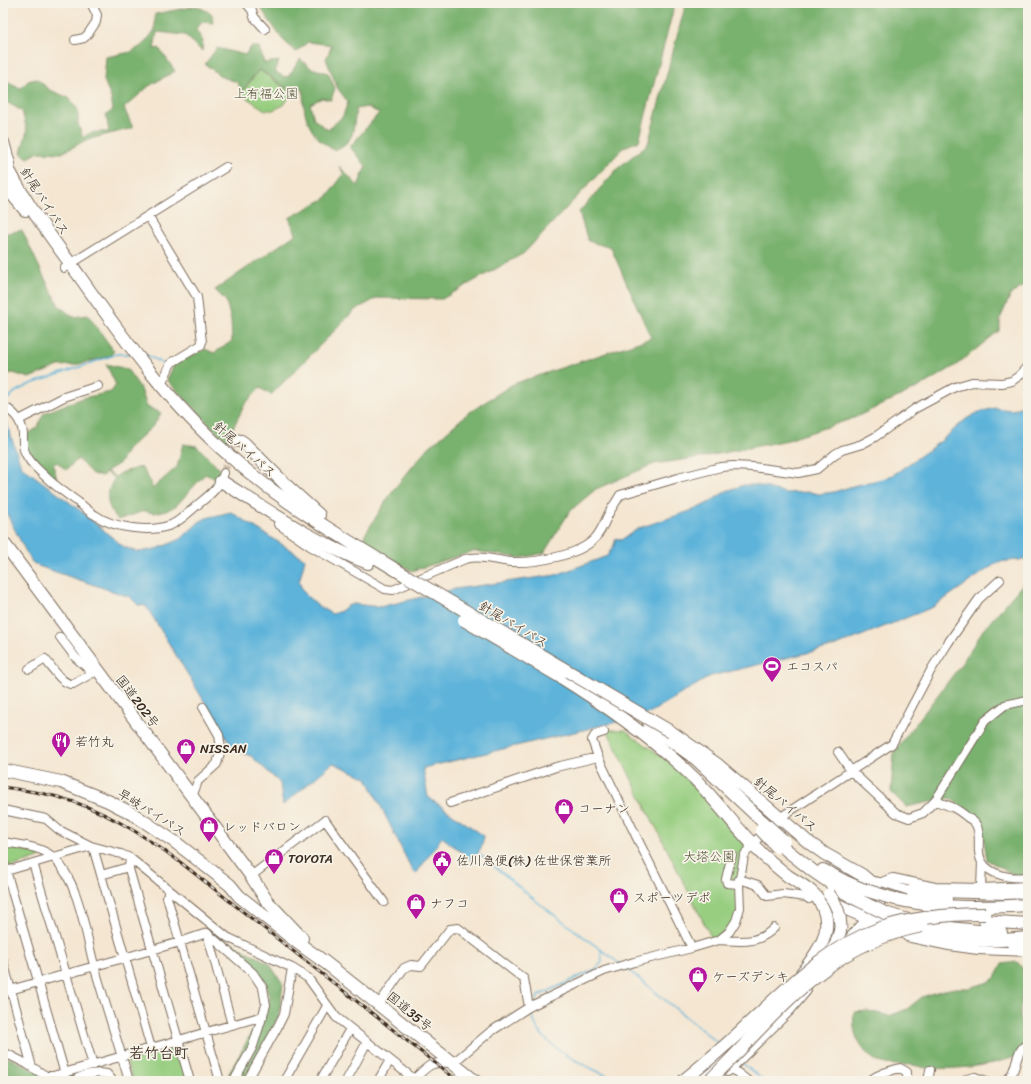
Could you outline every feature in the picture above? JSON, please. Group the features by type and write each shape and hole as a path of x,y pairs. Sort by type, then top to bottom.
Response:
{"highway":[{"path":"3,142 6,178"},
{"name":"針尾バイパス","path":"3,158 6,178 25,210 112,328 189,428 244,479 300,520 371,560 562,673 663,738 695,779 752,844 774,865 819,900 824,911 826,932 816,953 796,981 755,1022 730,1057"},
{"name":"針尾バイパス","path":"6,178 28,205 67,266"},
{"name":"針尾バイパス","path":"149,376 161,385 196,424 249,473 371,560"},
{"path":"233,444 237,440 244,443 304,502 371,560"},
{"path":"221,480 304,533 342,553 371,560"},
{"name":"国道202号","path":"3,542 96,672 192,797 267,901 285,920"},
{"name":"針尾バイパス","path":"562,673 603,705 663,738 718,765 781,817 808,842 825,854 876,882 879,902 878,906 869,919 789,1009 730,1057 688,1081"},
{"path":"663,738 696,759 780,844 794,864 829,894 838,911 841,924 840,931 832,950 818,969 707,1080"},
{"name":"早岐バイパス","path":"3,770 61,782 108,801 133,814 174,842 230,885 243,891 285,920"},
{"path":"780,844 816,866 871,907 885,913 916,923 967,935 1027,943"},
{"path":"243,891 251,891 252,880"},
{"name":"国道202号","path":"252,880 270,915 298,943"},
{"path":"796,981 823,948 828,937 835,912 839,905 854,889 876,882"},
{"name":"早岐バイパス","path":"230,885 239,896 272,922"},
{"path":"845,887 862,889 891,898 916,903 953,906 1000,907 1028,905"},
{"path":"912,891 950,900 1028,905"},
{"path":"812,896 839,905 869,919 896,928"},
{"path":"707,1080 808,982 876,935 903,922 931,917 985,918 1028,915"},
{"path":"985,918 1028,924"},
{"name":"国道35号","path":"285,920 326,963"},
{"name":"国道35号","path":"272,922 379,1004 475,1081"},
{"path":"854,936 872,928 884,926 928,935 967,935 1027,943"},
{"path":"683,1081 746,1026 788,986 815,964 846,944 876,935"}],"street":[{"path":"75,40 84,38 96,22 97,15 91,3"},
{"path":"246,3 252,10 254,17 265,29"},
{"path":"67,266 226,167"},
{"path":"148,216 199,301 201,345 171,363 161,385"},
{"path":"3,406 12,412 19,420 23,433 23,448 31,462 49,480 95,516 128,528 155,528 172,524 183,518 221,480 235,495 310,546 385,588 393,590 465,558 476,556 511,562 542,560 581,549 590,544 596,537 620,495 649,486 721,467 753,467 798,473 816,469 835,454 842,450 862,444 875,437 916,408 955,387 972,382 1002,383 1012,381 1020,375 1028,365"},
{"path":"19,420 64,397 98,386"},
{"path":"720,940 729,932 736,921 740,908 739,882 744,856 752,844 781,817 892,744 931,670 948,643 979,599 1000,580"},
{"path":"29,669 45,659 62,681 68,684 73,684 96,672 74,657 60,637"},
{"path":"838,752 852,771 896,813 909,818 923,813 935,801 985,721 1005,705 1028,700"},
{"path":"192,797 198,781 217,764 221,749 219,735 203,707"},
{"path":"604,732 595,735 592,740 598,757 692,948"},
{"path":"450,803 556,767 598,757"},
{"path":"935,801 956,808 974,823 979,833 979,854 982,862 988,870 1005,877 1017,879 1028,877"},
{"path":"3,810 46,819 59,830 92,847 130,858 227,937 292,968 308,978 336,1017 413,1080 429,1065 453,1063 490,1032 529,1007 604,971 720,940 756,940 766,936 774,928"},
{"path":"252,880 325,820 384,902"},
{"path":"3,842 31,847 43,851 53,857 72,883 94,965 129,1081"},
{"path":"4,871 92,847"},
{"path":"92,847 151,1048"},
{"path":"732,855 726,879 727,884 739,882 758,885 766,896 783,894 806,897 812,896"},
{"path":"130,858 129,870 190,1081"},
{"path":"3,860 4,871 65,1074"},
{"path":"981,888 982,862"},
{"path":"32,863 93,1065"},
{"path":"101,875 125,868"},
{"path":"876,882 893,878 935,887 981,888 1028,886"},
{"path":"876,882 912,891 1000,895 1028,894"},
{"path":"169,890 167,897 220,1081"},
{"path":"379,1004 404,968 411,965 421,966 450,929 458,928 524,979 529,1007"},
{"path":"896,928 906,936 949,946 978,950 1027,943"},
{"path":"7,990 180,942 207,933"},
{"path":"207,933 253,972 263,988 266,1004 253,1046 234,1081"},
{"path":"207,933 232,1025"},
{"path":"3,961 7,990 32,1067"},
{"path":"247,1081 284,1014 292,968"},
{"path":"284,1081 327,1006"},
{"path":"3,1052 46,1076 53,1076 65,1074 122,1056 263,1016"},
{"path":"321,1081 350,1029"},
{"path":"346,1081 367,1042"},
{"path":"1006,1081 1012,1075 1021,1049 1028,1044"},
{"path":"730,1057 748,1081"},
{"path":"378,1081 390,1060"},
{"path":"869,1081 875,1076 900,1068 907,1072 907,1081"},
{"path":"928,1081 930,1070"},
{"path":"73,1081 80,1076 96,1073 107,1074 113,1081"},
{"path":"966,1081 967,1079 975,1077 986,1081"}],"green space":[{"path":"675,3 639,141 624,147 524,253 442,299 377,298 355,310 271,395 260,388 245,404 226,442 167,380 174,365 205,349 214,353 232,341 231,320 226,301 215,290 296,234 289,218 326,198 344,174 339,166 358,186 366,166 350,147 379,113 367,107 356,109 354,129 350,139 341,147 334,150 325,145 313,132 309,125 304,108 303,89 288,89 259,69 242,91 237,82 222,77 205,64 217,48 245,55 251,47 259,47 264,63 279,61 275,72 285,77 289,76 300,59 311,68 328,73 335,88 331,100 322,98 310,104 314,119 328,130 343,116 348,102 338,89 326,59 332,45 308,42 296,52 282,39 258,4"},
{"path":"686,3 1028,3 1028,284 1011,294 1000,319 1000,330 955,366 919,387 854,418 788,440 703,457 654,464 596,489 570,511 544,553 521,558 474,551 412,571 368,544 364,536 393,490 428,448 467,414 513,384 651,338 611,248 588,241 579,212 619,167 648,144"},
{"path":"197,6 212,14 213,23 202,22 196,30 203,41 202,51 185,35 157,32 154,49 159,48 175,71 149,86 124,108 133,128 86,140 62,153 39,152 28,158 21,153 27,131 22,111 3,100 3,72 9,83 15,86 21,88 28,81 37,79 50,90 69,98 78,110 78,124 83,138 91,133 109,132 106,115 113,110 111,98 104,80 106,57 131,52 143,45 155,30 155,14"},
{"name":"上有福公園","path":"259,70 292,93 284,105 273,110 265,110 244,96 244,90"},
{"path":"22,230 59,306 73,317 88,315 114,351 110,356 75,365 59,366 29,378 13,373 3,375 3,234"},
{"path":"106,364 127,369 141,389 147,407 161,413 154,425 127,450 120,463 107,471 115,477 123,472 141,467 151,482 152,489 177,467 183,444 197,446 221,470 214,478 205,474 177,505 166,511 154,513 144,511 118,520 111,510 108,500 109,489 115,478 105,472 103,476 92,474 78,459 66,470 57,462 53,465 58,482 36,464 29,455 27,450 26,435 37,428 44,413 83,398 111,392 116,385"},
{"path":"1028,578 1028,886 1019,881 1015,875 987,860 981,822 950,798 906,807 891,792 894,752 960,666 983,630"},
{"name":"大塔公園","path":"607,730 625,730 668,761 703,796 749,848 736,921 713,941"},
{"path":"8,848 26,851 40,856 39,858 11,867 7,866 4,852"},
{"path":"220,937 269,963 283,984 279,1015 246,1081 225,1081 270,999 262,976"},
{"path":"1017,962 1024,972 1025,978 1020,1012 1025,1043 1015,1057 994,1063 961,1068 928,1068 913,1065 890,1065 877,1061 870,1056 864,1050 856,1036 854,1024 855,1012 869,1011 889,1016 907,1009 922,997 940,991 955,988 969,988 989,982 995,978 1002,964"},
{"path":"175,1046 178,1047 188,1081 133,1081 126,1060 127,1058"},
{"path":"3,1055 52,1079 69,1076 76,1077 75,1081 17,1081 3,1073"}],"water":[{"path":"1028,404 1028,559 998,562 933,607 836,646 711,676 646,715 423,768 428,797 484,836 482,846 473,861 442,837 416,874 411,868 367,778 333,763 283,805 280,783 251,756 234,750 146,606 138,605 130,597 38,566 32,562 3,506 3,417 8,427 21,466 81,511 121,545 138,552 156,549 182,538 199,522 206,518 231,512 305,559 299,582 302,589 318,606 332,614 353,604 380,607 455,589 556,575 607,556 614,545 616,538 621,540 639,528 696,509 710,502 726,491 744,485 756,485 786,493 810,492 819,494 834,492 886,478 896,473 941,441 966,419 979,412 995,408 1012,410"}],"waterway":[{"path":"143,353 167,366"},
{"path":"4,403 15,392 28,385 117,354 129,354"},
{"path":"478,853 541,905 620,964"},
{"path":"537,1000 538,996 596,969 602,962 601,949"},
{"path":"626,968 719,1044"},
{"path":"533,1009 534,1021 541,1033 552,1044 580,1063 620,1081"},
{"path":"741,1062 764,1081"}],"tunnel":[{"path":"224,473 231,447"}],"railway":[{"path":"3,787 44,794 75,802 106,815 137,832 180,862 458,1081"}],"place":[{"name":"エコスパ","path":"772,683"},
{"name":"若竹丸","path":"61,758"},
{"name":"NISSAN","path":"186,765"},
{"name":"コーナン","path":"564,825"},
{"name":"レッドバロン","path":"209,843"},
{"name":"TOYOTA","path":"274,875"},
{"name":"佐川急便(株) 佐世保営業所","path":"442,877"},
{"name":"スポーツデポ","path":"619,914"},
{"name":"ナフコ","path":"416,920"},
{"name":"ケーズデンキ","path":"698,993"}],"district":[{"name":"若竹台町","path":"159,1053"}]}
